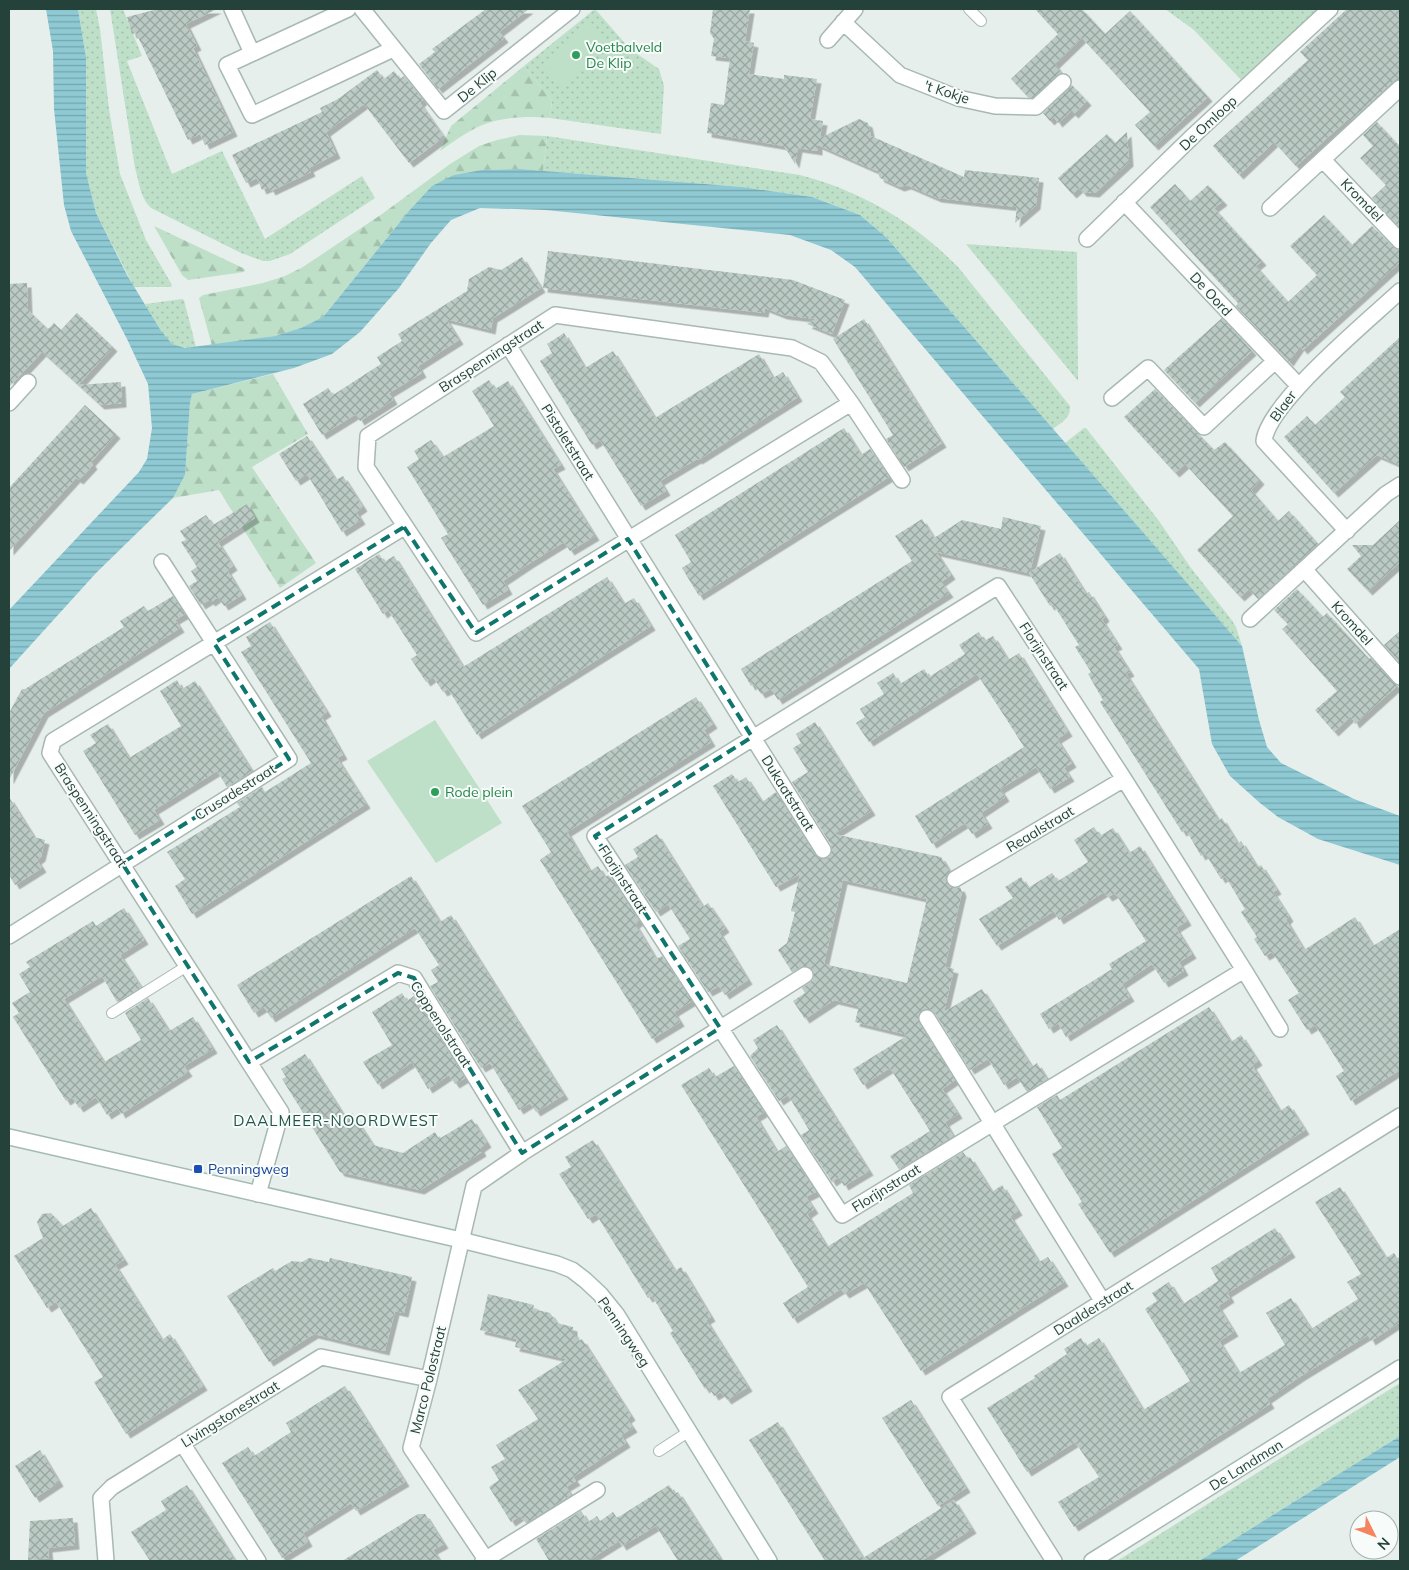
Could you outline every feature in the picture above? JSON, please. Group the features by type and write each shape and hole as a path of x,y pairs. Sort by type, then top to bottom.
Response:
{"street":[{"path":"232,9 252,53"},
{"path":"348,9 227,65 252,115 393,49"},
{"name":"De Klip","path":"362,9 444,112 572,9"},
{"path":"828,40 855,9"},
{"name":"De Omloop","path":"1087,239 1330,9"},
{"name":"'t Kokje","path":"843,22 900,75 958,98 995,106 1036,107 1063,82"},
{"path":"1270,208 1400,88"},
{"name":"Kromdel","path":"1323,160 1400,240"},
{"name":"De Oord","path":"1124,202 1298,385"},
{"name":"Blaer","path":"1347,531 1264,441 1264,432 1298,385 1400,291"},
{"name":"Braspenningstraat","path":"851,403 476,633 366,467 368,436 555,315 792,348 821,362 851,403 902,480"},
{"name":"Pistoletstraat","path":"508,345 628,540"},
{"path":"1112,398 1148,368 1204,427 1275,361"},
{"path":"9,403 28,382"},
{"path":"1250,619 1386,494 1400,485"},
{"name":"Braspenningstraat","path":"258,1194 281,1112 50,752 53,741 404,527"},
{"path":"628,540 752,737"},
{"name":"Crusadestraat","path":"9,936 289,759 162,562"},
{"name":"Kromdel","path":"1304,569 1400,677"},
{"name":"Florijnstraat","path":"1244,970 842,1215 595,836 998,586 1124,779 1244,970 1280,1029"},
{"name":"Dukaatstraat","path":"752,737 824,850"},
{"name":"Reaalstraat","path":"955,879 1124,779"},
{"name":"Coppenolstraat","path":"249,1062 398,973 414,978 522,1153"},
{"path":"461,1240 474,1186 522,1153 805,974"},
{"path":"927,1018 1103,1302"},
{"name":"Daalderstraat","path":"1054,1561 950,1397 1400,1116"},
{"name":"Penningweg","path":"9,1137 461,1240 557,1264 572,1270 585,1280 617,1315 768,1561"},
{"name":"Marco Polostraat","path":"461,1240 411,1448 486,1561 597,1490"},
{"name":"Livingstonestraat","path":"106,1561 101,1498 112,1487 321,1357 429,1379"},
{"name":"De Landman","path":"1092,1561 1400,1368"},
{"path":"182,1443 258,1561"}],"lane":[{"path":"969,9 981,21"},
{"path":"112,1013 187,966"},
{"path":"659,1451 688,1432"}],"highlighted area":[{"path":"404,527 476,633 628,539 752,737 595,836 720,1028 522,1153 414,978 398,973 249,1062 122,863 289,759 214,643"}],"green space":[{"path":"78,9 96,9 109,109 120,174 146,240 172,285 171,287 134,287 96,213 86,173 86,57"},
{"path":"110,9 123,9 142,56 127,61 172,174 222,151 265,239 362,176 375,198 290,254 270,261 263,261 241,253 151,208 142,194 135,168"},
{"path":"595,9 630,49 659,69 664,86 661,134 550,118 552,101 524,66"},
{"path":"1165,9 1325,9 1244,83 1194,30"},
{"name":"Voetbalveld De Klip","path":"591,23 608,44 562,85 544,65"},
{"path":"524,66 552,101 550,118 520,117 484,124 471,130 440,151 451,126"},
{"path":"520,135 547,136 543,171 519,169 482,170 408,212 323,317 302,328 275,336 212,346 199,298 203,295 263,283 285,276 303,267 382,214 450,164 479,146"},
{"path":"547,136 800,175 865,199 905,222 958,267 1070,406 1069,414 1063,422 1053,429 886,237 860,215 812,197 742,187 543,171"},
{"path":"154,226 245,270 244,272 188,280 182,275"},
{"path":"966,244 1077,252 1078,381"},
{"path":"184,300 196,347 175,346 168,341 145,304"},
{"path":"273,374 308,434 252,467 316,563 280,588 219,490 173,498 185,475 192,394"},
{"path":"1086,428 1159,521 1191,568 1231,619 1236,627 1242,646 1065,443"},
{"name":"Rode plein","path":"435,720 502,823 436,863 367,761"},
{"path":"1400,1383 1400,1436 1199,1561 1117,1561"}],"water":[{"path":"46,9 78,9 86,57 86,173 96,213 127,275 161,331 172,344 185,348 275,336 301,328 323,317 408,212 432,186 454,175 482,170 520,169 742,187 812,197 860,215 886,237 1242,646 1267,747 1281,763 1354,799 1400,816 1400,865 1318,839 1278,817 1230,776 1212,744 1199,669 855,267 831,250 790,235 546,210 480,208 451,220 431,243 399,288 360,332 332,354 294,368 192,394 185,475 173,498 96,573 9,669 9,610 139,472 147,459 152,428 148,384 71,231 64,205 54,109 53,51"},
{"path":"1400,1436 1400,1457 1235,1561 1199,1561"}],"building":[{"path":"158,9 217,9 186,24 197,46 193,48 233,132 205,145 200,134 188,140 136,33 132,34 127,17"},
{"path":"486,9 529,9 499,32 504,38 438,89 419,64 435,52 432,49"},
{"path":"713,9 750,9 745,41 754,43 749,74 784,79 784,75 817,79 810,119 823,121 820,138 859,119 868,123 871,136 964,177 965,170 1039,178 1036,205 1015,223 1017,207 937,198 907,185 900,187 880,178 877,171 818,145 818,151 798,148 795,164 784,146 707,133 711,103 724,105 730,58 711,56 714,39 710,33"},
{"path":"1035,9 1082,9 1105,34 1130,11 1208,97 1154,146 1135,125 1150,112 1082,38 1055,64 1061,73 1032,98 1028,97 1011,79 1058,34"},
{"path":"1347,9 1400,9 1400,75 1350,121 1348,119 1296,166 1274,142 1239,175 1213,146 1308,60 1300,52"},
{"path":"377,70 384,79 394,71 400,79 404,76 423,100 420,103 444,137 409,163 364,104 326,132 336,154 309,168 311,172 271,191 269,187 262,190 257,178 246,183 232,155 322,112 320,108 338,99"},
{"path":"1072,85 1087,101 1074,114 1071,111 1058,123 1054,117 1050,121 1043,113"},
{"path":"1377,122 1400,147 1400,228 1372,198 1386,185 1360,158 1373,146 1363,135"},
{"path":"1127,132 1129,162 1095,193 1082,192 1079,188 1072,194 1058,178 1107,134 1115,143"},
{"path":"1175,184 1190,201 1208,185 1223,201 1214,208 1262,261 1256,266 1288,302 1317,275 1290,246 1324,215 1352,245 1372,226 1393,247 1400,250 1400,262 1303,350 1300,346 1289,362 1236,306 1238,303 1150,207"},
{"path":"548,251 793,280 845,300 832,334 807,324 816,319 783,315 765,308 764,313 543,288"},
{"path":"522,257 541,288 493,318 491,330 446,319 459,340 418,366 422,373 389,393 393,400 360,421 356,414 322,435 303,404 328,388 333,395 381,364 377,357 402,341 398,334 467,291 469,279 489,267 501,270"},
{"path":"27,283 28,310 48,329 54,323 61,330 77,313 113,347 78,385 42,352 9,387 9,284"},
{"path":"1222,318 1252,351 1195,403 1164,370"},
{"path":"864,319 942,443 904,467 886,439 893,435 833,339"},
{"path":"564,333 585,368 613,351 655,418 759,354 773,378 783,372 798,397 698,460 660,481 666,491 641,506 600,440 592,445 540,361 552,353 547,344"},
{"path":"1400,337 1400,465 1377,455 1334,493 1284,437 1307,416 1315,425 1345,397 1340,392"},
{"path":"489,380 495,389 508,381 561,465 553,469 595,536 570,551 564,542 503,581 508,590 483,605 441,538 448,534 407,467 419,459 414,451 431,440 443,457 494,426 472,391"},
{"path":"121,382 122,403 100,405 78,385"},
{"path":"1155,389 1214,450 1225,442 1260,480 1251,490 1278,521 1289,511 1318,544 1258,599 1249,589 1240,597 1197,550 1233,516 1185,464 1175,473 1124,417"},
{"path":"85,405 116,434 91,462 93,465 79,480 76,478 9,551 9,488"},
{"path":"844,428 861,455 870,449 889,477 699,596 682,568 691,562 675,535"},
{"path":"307,436 336,480 343,476 363,507 356,512 361,520 342,532 307,474 296,481 279,454"},
{"path":"247,504 255,518 218,542 233,566 227,570 242,595 224,606 218,597 211,602 209,600 201,605 189,586 197,581 191,571 197,567 181,542 186,540 180,531 206,515 213,525"},
{"path":"1003,517 1041,526 1030,572 1060,553 1086,594 1089,592 1105,617 1102,620 1118,645 1114,647 1130,672 1126,674 1219,821 1222,818 1238,844 1241,841 1257,867 1261,865 1277,890 1273,892 1289,917 1286,920 1304,950 1355,917 1373,946 1400,929 1400,1070 1351,1101 1336,1076 1344,1071 1315,1025 1307,1030 1288,1000 1299,993 1272,952 1265,956 1254,939 1257,937 1241,912 1245,909 1225,876 1221,879 1205,853 1201,856 1186,830 1182,832 1100,702 1103,700 1088,674 1091,672 1075,647 1079,645 1053,604 1050,606 1029,573 936,552 951,575 941,582 949,593 778,700 771,689 761,694 754,684 751,686 741,669 912,561 895,536 922,519 934,538 962,520 1001,529"},
{"path":"1400,520 1400,562 1368,591 1347,569 1361,556 1352,545 1373,545"},
{"path":"379,554 384,562 394,556 463,667 607,577 624,604 634,598 651,626 477,735 448,689 443,692 433,677 426,682 411,659 417,655 388,610 383,614 355,569"},
{"path":"1297,589 1323,617 1327,613 1369,659 1371,658 1397,686 1355,724 1351,716 1334,732 1315,710 1337,691 1282,629 1288,624 1274,610"},
{"path":"173,596 185,614 175,620 180,628 44,713 9,780 9,713 22,689 25,689 124,627 120,621 144,606 148,611"},
{"path":"270,622 327,712 321,716 343,755 337,758 366,804 192,914 175,886 185,879 167,852 240,807 237,803 262,787 265,792 311,763 241,652 251,646 246,637"},
{"path":"1400,631 1400,663 1384,645"},
{"path":"979,632 984,641 993,636 1008,660 1019,653 1068,732 1057,739 1072,763 1064,768 1070,777 1050,789 1036,767 1000,789 1005,797 981,813 988,824 972,834 965,823 932,844 915,816 1024,747 977,674 869,742 856,723 865,717 860,709 884,694 877,683 893,673 900,684 924,669 929,677 965,654 959,645"},
{"path":"177,680 182,689 195,681 252,771 227,787 217,771 154,810 160,820 135,835 83,751 96,743 90,735 108,724 129,758 181,726 160,691"},
{"path":"696,697 713,724 704,730 711,742 567,832 590,871 598,866 605,877 609,875 639,921 635,924 656,959 662,956 692,1001 674,1012 680,1022 652,1039 540,860 551,852 522,806"},
{"path":"815,722 871,811 834,834 941,857 950,872 946,879 947,884 955,888 960,887 962,892 945,967 954,969 944,1012 982,989 1032,1067 1037,1063 1047,1079 1027,1092 1017,1077 1004,1085 988,1059 970,1070 935,1013 931,1010 923,1010 919,1014 919,1023 955,1080 942,1089 958,1114 945,1122 953,1136 899,1169 890,1156 930,1131 890,1068 863,1085 853,1069 908,1035 855,1022 859,1006 834,1000 805,1019 793,1001 805,993 802,988 813,980 813,970 810,967 804,966 792,972 778,950 787,943 795,912 791,911 800,874 776,887 713,786 732,774 738,782 746,777 762,802 776,792 815,855 819,858 828,858 831,854 831,845 792,782 808,772 793,748 801,743 796,734","holes":["843,880 927,899 907,983 824,964"]},
{"path":"9,797 34,837 45,840 41,857 37,860 42,868 15,885 9,875"},
{"path":"1094,827 1100,836 1113,828 1129,853 1140,846 1187,921 1176,928 1192,954 1179,962 1184,971 1164,983 1152,964 1122,984 1130,997 1066,1037 1058,1023 1049,1029 1040,1014 1112,969 1109,964 1146,941 1115,893 1108,897 1104,892 1059,920 1054,911 997,946 979,919 1013,898 1005,887 1021,877 1028,888 1052,873 1058,881 1088,862 1074,840"},
{"path":"657,834 703,907 708,903 725,928 719,932 748,980 725,995 719,986 708,992 678,946 690,939 668,904 656,912 625,865 638,857 633,849"},
{"path":"411,876 440,922 451,915 564,1095 536,1112 530,1103 519,1110 490,1063 481,1068 430,986 438,982 431,970 439,965 415,928 271,1018 264,1007 254,1013 237,985"},
{"path":"124,908 144,940 120,955 141,987 117,1002 102,976 64,999 93,1045 104,1062 141,1040 125,1013 148,998 169,1031 193,1017 213,1049 184,1066 188,1072 121,1114 118,1108 107,1115 96,1097 79,1108 72,1097 66,1101 13,1017 19,1013 12,1003 30,992 19,974 30,967 26,962 93,921 96,926"},
{"path":"402,993 407,1001 414,996 465,1078 455,1084 449,1075 428,1089 412,1062 378,1085 363,1062 392,1045 372,1012"},
{"path":"1209,1007 1231,1042 1241,1035 1258,1061 1252,1065 1280,1111 1289,1105 1305,1130 1110,1253 1078,1204 1082,1202 1052,1154 1062,1148 1037,1107 1057,1095 1060,1100"},
{"path":"777,1025 869,1171 844,1186 839,1177 832,1182 801,1135 809,1130 788,1095 779,1101 750,1056 758,1048 753,1040"},
{"path":"305,1054 346,1119 352,1113 373,1145 403,1153 435,1132 439,1139 472,1119 487,1143 480,1148 482,1152 420,1190 340,1172 282,1079 286,1077 281,1069"},
{"path":"734,1066 764,1112 756,1117 777,1152 786,1146 816,1192 806,1197 814,1209 807,1214 827,1247 913,1193 909,1185 963,1152 968,1159 970,1157 992,1192 1002,1185 1018,1211 1010,1216 1039,1262 1048,1257 1064,1282 921,1371 864,1283 845,1294 841,1289 793,1319 783,1303 808,1287 681,1085 709,1068 715,1077"},
{"path":"593,1140 675,1271 681,1267 711,1317 706,1320 748,1387 727,1400 721,1392 714,1396 708,1386 705,1389 670,1333 673,1331 652,1296 648,1298 596,1214 588,1219 559,1174 571,1167 565,1157"},
{"path":"1340,1187 1386,1258 1394,1253 1400,1263 1400,1322 1371,1341 1368,1335 1301,1376 1267,1399 1270,1404 1074,1527 1058,1502 1099,1477 1075,1442 1027,1472 987,1408 1035,1378 1034,1376 1067,1354 1064,1349 1081,1338 1086,1346 1099,1338 1143,1410 1190,1381 1145,1309 1157,1301 1152,1293 1169,1282 1183,1304 1218,1281 1211,1268 1275,1228 1291,1253 1227,1293 1230,1298 1218,1306 1234,1332 1219,1341 1239,1373 1285,1345 1266,1313 1291,1298 1311,1329 1358,1299 1347,1282 1361,1274 1315,1202"},
{"path":"91,1208 124,1260 115,1265 162,1340 170,1334 203,1386 126,1434 94,1382 103,1377 56,1302 47,1308 14,1256 43,1238 37,1222 42,1214 51,1213 63,1226"},
{"path":"309,1258 329,1262 330,1258 412,1277 404,1313 395,1311 385,1351 314,1334 269,1362 227,1296 273,1268 275,1271 292,1261 302,1262"},
{"path":"488,1294 534,1305 533,1309 550,1313 557,1323 573,1327 573,1332 579,1341 582,1339 631,1416 627,1419 633,1428 621,1435 626,1443 573,1477 576,1481 566,1487 571,1495 526,1523 520,1516 511,1522 489,1487 499,1480 491,1467 505,1459 496,1445 538,1419 518,1390 567,1359 515,1347 517,1339 480,1330"},
{"path":"345,1386 405,1482 356,1511 351,1503 303,1533 308,1542 282,1558 222,1463 248,1447 254,1456 291,1432 286,1423"},
{"path":"911,1400 966,1488 938,1506 882,1418"},
{"path":"778,1422 863,1558 954,1500 972,1529 921,1561 825,1561 749,1440"},
{"path":"40,1450 59,1482 35,1498 15,1466"},
{"path":"187,1485 235,1561 150,1561 131,1532 166,1510 161,1501"},
{"path":"669,1485 675,1494 678,1492 722,1561 678,1561 656,1526 622,1546 619,1541 587,1561 549,1561 536,1539 581,1511 588,1522 597,1516 600,1521 613,1512 617,1518"},
{"path":"418,1514 425,1514 444,1544 433,1550 440,1561 342,1561"},
{"path":"73,1518 75,1545 48,1548 49,1558 28,1560 30,1521"}],"place":[{"name":"Voetbalveld De Klip","path":"576,55"},
{"name":"Rode plein","path":"435,792"},
{"name":"Penningweg","path":"198,1169"}],"district":[{"name":"DAALMEER-NOORDWEST","path":"336,1121"}]}
